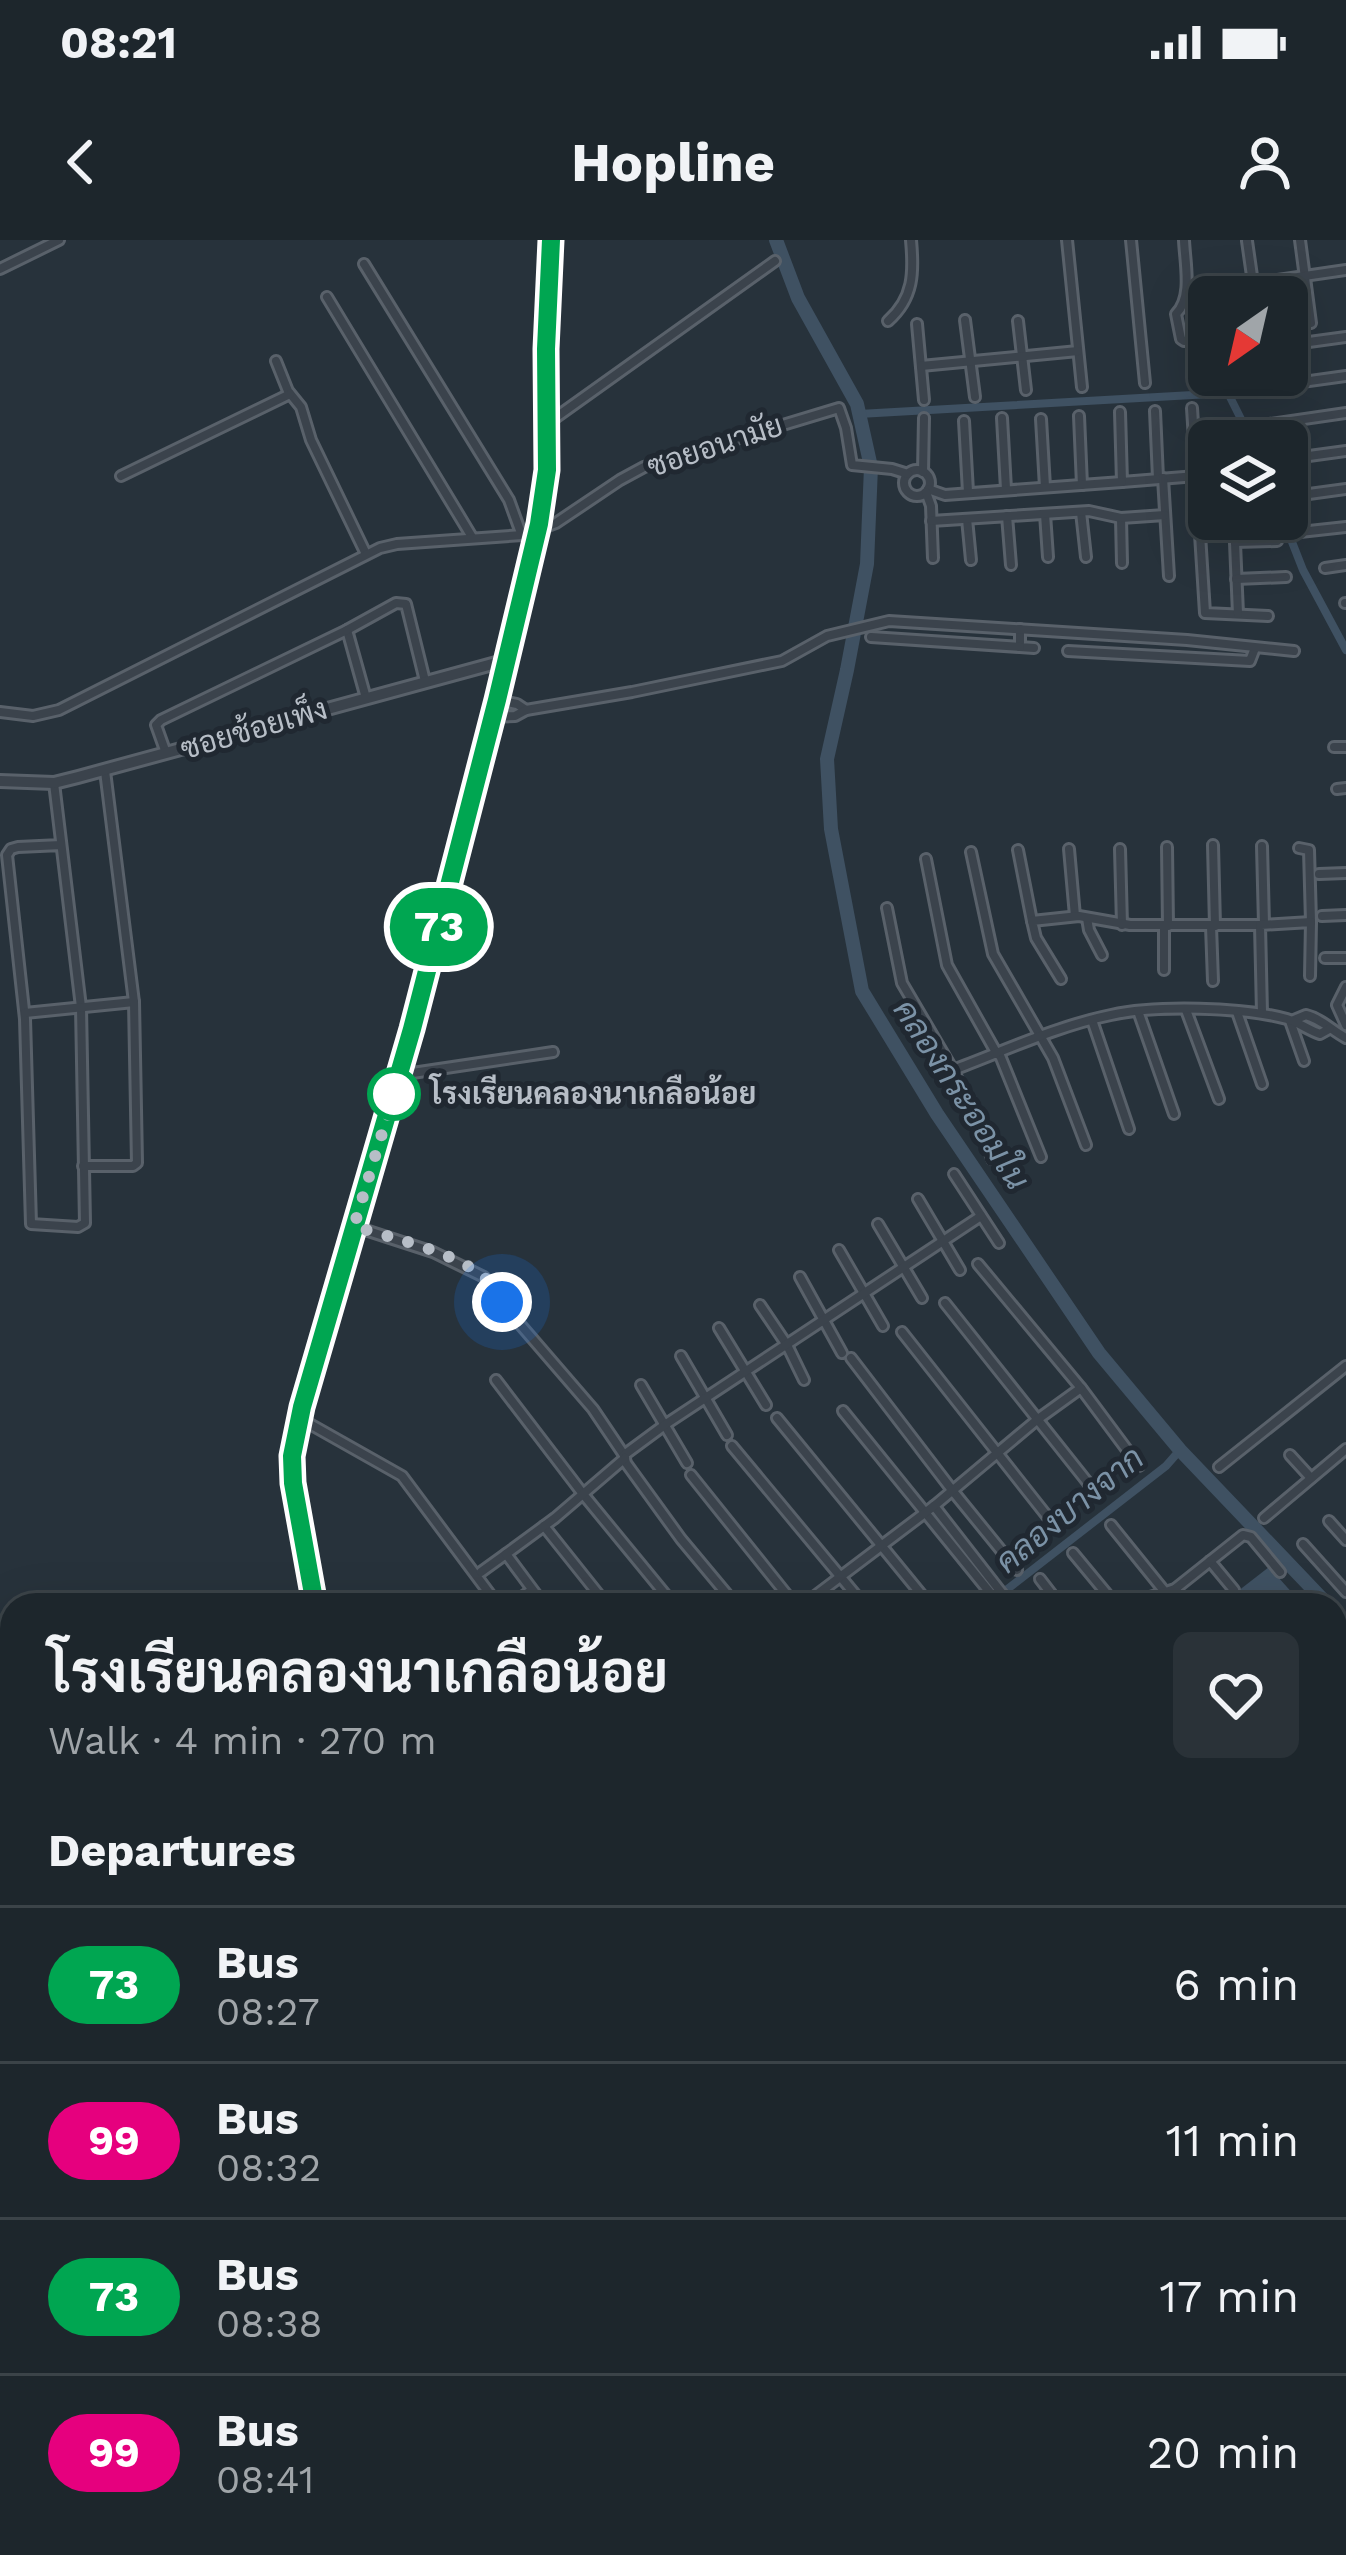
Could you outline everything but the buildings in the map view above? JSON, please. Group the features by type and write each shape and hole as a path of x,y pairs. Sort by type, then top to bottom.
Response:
{"main road":[{"path":"313,1593 292,1456 399,1075 538,529 547,470 551,240"}],"street":[{"path":"0,269 59,240"},
{"path":"888,320 903,306 910,288 911,240"},
{"path":"1067,240 1082,387"},
{"path":"1131,240 1145,383"},
{"path":"1184,240 1186,298 1176,314 1181,339 1188,341"},
{"path":"1300,240 1304,276 1346,270"},
{"path":"1247,241 1252,276"},
{"path":"548,423 775,261"},
{"path":"364,264 508,500 521,533"},
{"path":"327,297 472,537"},
{"path":"1308,303 1311,323"},
{"path":"964,320 975,397"},
{"path":"1018,321 1026,390"},
{"path":"917,324 924,400"},
{"path":"1308,343 1346,338"},
{"path":"921,366 1078,350"},
{"path":"277,361 366,554"},
{"path":"1308,378 1346,376"},
{"path":"121,476 290,394"},
{"name":"ซอยอนามัย","path":"538,529 556,523 620,480 655,463 839,408 852,466 908,474"},
{"path":"1192,408 1193,420"},
{"path":"1155,411 1169,575"},
{"path":"1120,412 1121,482"},
{"path":"1298,420 1346,413"},
{"path":"1078,416 1082,485"},
{"path":"923,472 924,418"},
{"path":"1002,418 1006,489"},
{"path":"1041,418 1045,487"},
{"path":"964,421 968,492"},
{"path":"1308,456 1346,451"},
{"path":"933,558 927,491 929,480 916,470 904,484 918,496 927,491 945,495 1188,476"},
{"path":"1308,494 1346,489"},
{"path":"931,521 1082,512 1121,518 1166,515"},
{"path":"1082,512 1086,557"},
{"path":"1045,514 1048,557"},
{"path":"1007,516 1011,565"},
{"path":"1121,518 1122,563"},
{"path":"967,519 971,560"},
{"path":"1308,531 1346,527"},
{"path":"0,712 33,716 59,710 366,554 400,544 538,529"},
{"path":"1201,540 1205,613 1268,616"},
{"path":"1238,614 1235,542 1277,541"},
{"path":"1325,568 1346,565"},
{"path":"1236,579 1286,578"},
{"path":"166,753 156,730 161,720 396,603 406,604 425,681"},
{"path":"907,622 907,640"},
{"path":"492,717 782,661 827,636 871,624 907,622 1117,635 1294,651"},
{"path":"959,643 960,626"},
{"path":"1020,629 1020,647"},
{"path":"347,630 365,698"},
{"path":"1117,635 1117,653"},
{"path":"871,638 1034,648"},
{"path":"1208,643 1208,658"},
{"path":"1068,651 1250,661 1255,648"},
{"name":"ซอยช้อยเพ็ง","path":"0,781 54,783 507,660"},
{"path":"497,700 526,710"},
{"path":"1334,747 1346,747"},
{"path":"83,1166 137,1163 134,1002 104,771"},
{"path":"54,783 62,845 81,1007 84,1225 32,1224 25,1013 7,855 18,848 62,845"},
{"path":"1213,845 1213,981"},
{"path":"1262,846 1262,1008"},
{"path":"1164,970 1167,847"},
{"path":"1299,848 1309,850 1310,976"},
{"path":"1069,849 1075,916"},
{"path":"1120,849 1122,925"},
{"path":"1018,850 1036,938 1061,980"},
{"path":"971,852 993,954 1043,1037 1086,1145"},
{"path":"926,859 947,964 998,1054 1042,1157"},
{"path":"1319,874 1346,873"},
{"path":"887,908 902,982 953,1070 992,1159"},
{"path":"1322,916 1346,915"},
{"path":"1032,921 1075,916 1122,925 1311,922"},
{"path":"1087,917 1102,955"},
{"path":"1324,958 1346,958"},
{"path":"1346,987 1337,1005 1344,1011 1346,1025"},
{"path":"25,1013 134,1002"},
{"path":"953,1070 1092,1020 1138,1011 1262,1008 1302,1028 1320,1034 1329,1030 1346,1038"},
{"path":"1186,1010 1219,1099"},
{"path":"1138,1011 1174,1114"},
{"path":"1237,1012 1262,1084"},
{"path":"1092,1020 1130,1129"},
{"path":"1292,1020 1304,1061"},
{"path":"399,1075 553,1052"},
{"path":"954,1174 999,1243"},
{"path":"918,1198 960,1270"},
{"path":"481,1572 666,1424 981,1216"},
{"path":"878,1224 922,1298"},
{"path":"354,1226 433,1252 484,1277 593,1409 723,1593"},
{"path":"839,1250 883,1326"},
{"path":"978,1264 1139,1466"},
{"path":"800,1276 847,1356 1017,1570"},
{"path":"945,1303 1096,1493"},
{"path":"760,1305 804,1380"},
{"path":"719,1328 766,1406"},
{"path":"902,1332 1058,1530"},
{"path":"681,1356 727,1435"},
{"path":"1219,1467 1346,1366"},
{"path":"496,1380 664,1593"},
{"path":"641,1385 687,1463"},
{"path":"816,1593 1081,1388"},
{"path":"843,1411 998,1593"},
{"path":"777,1418 920,1593"},
{"path":"300,1419 406,1481 489,1593"},
{"path":"732,1446 854,1593"},
{"path":"1264,1518 1346,1449"},
{"path":"1290,1455 1311,1478"},
{"path":"691,1475 789,1593"},
{"path":"1329,1521 1346,1540"},
{"path":"1111,1525 1174,1593"},
{"path":"544,1526 597,1593"},
{"path":"1160,1593 1238,1537 1248,1536 1280,1572"},
{"path":"1303,1544 1346,1592"},
{"path":"1072,1552 1106,1593"},
{"path":"506,1554 534,1593"},
{"path":"1210,1561 1234,1590"},
{"path":"1040,1580 1050,1593"},
{"path":"528,1593 532,1590"}],"water":[{"path":"1269,1567 1292,1593 1235,1593"}],"waterway":[{"name":"คลองกระออมใน","path":"776,240 798,298 857,404 871,467 867,564 827,759 831,829 862,991 937,1114 1099,1353 1180,1450 1317,1593"},
{"path":"859,414 1228,393 1242,420"},
{"path":"1291,540 1346,650"},
{"name":"คลองบางจาก","path":"1002,1593 1166,1466 1180,1450"}],"bus line":[{"name":"73","path":"313,1593 299,1527 292,1456 446,900 539,524 547,470 551,240"}],"place":[{"name":"โรงเรียนคลองนาเกลือน้อย","path":"394,1094"}],"route":[{"path":"394,1094 354,1226 464,1266 484,1277 502,1302"}]}
